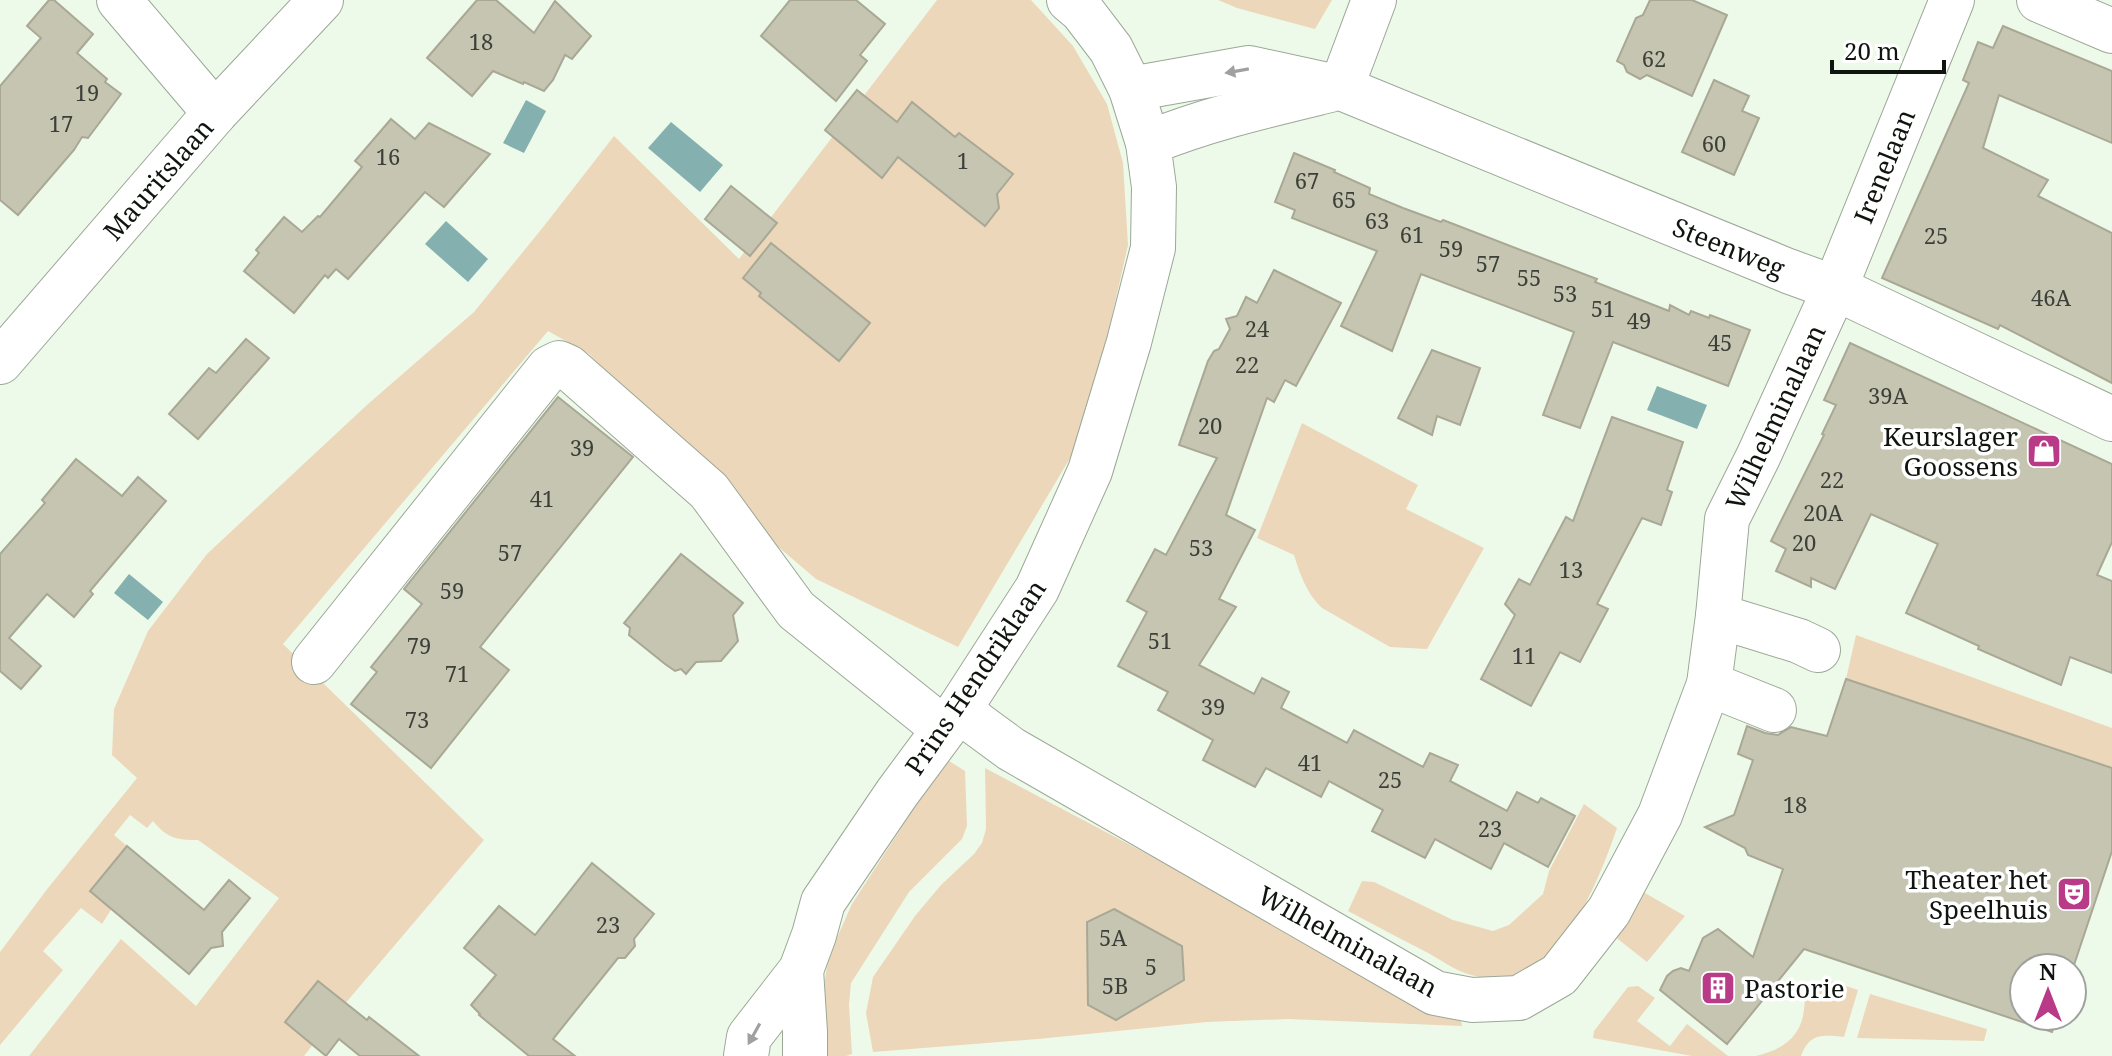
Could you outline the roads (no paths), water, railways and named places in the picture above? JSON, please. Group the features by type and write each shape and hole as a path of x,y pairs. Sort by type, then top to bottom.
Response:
{"street":[{"path":"119,0 215,113"},
{"name":"Mauritslaan","path":"0,362 215,113 321,0"},
{"name":"Prins Hendriklaan","path":"746,1056 749,1037 801,970 823,902 952,718 1037,589 1090,471 1129,342 1153,248 1154,187 1148,143 1131,89 1111,49 1082,11 1069,0"},
{"path":"1148,143 1190,126 1341,88 1374,0"},
{"name":"Irenelaan","path":"1835,288 1952,0"},
{"path":"2039,0 2112,31"},
{"name":"Steenweg","path":"1131,89 1249,68 1341,88 1773,266 1835,288 2112,419"},
{"name":"Wilhelminalaan","path":"314,662 549,368 559,363 568,367 709,491 796,610 952,718 977,724 1011,749 1435,993 1472,1000 1519,998 1559,975 1609,911 1660,815 1709,684 1727,519 1835,288"},
{"path":"1718,616 1799,641 1818,650"},
{"path":"1709,684 1774,710"},
{"name":"Prins Hendriklaan","path":"801,970 805,1056"}],"water":[{"path":"526,100 546,111 524,153 503,143"},
{"path":"671,122 723,165 700,192 648,148"},
{"path":"446,221 488,259 468,282 425,244"},
{"path":"1657,386 1707,405 1697,429 1647,410"},
{"path":"129,574 163,602 148,620 114,593"}],"place":[{"name":"Keurslager Goossens","path":"2044,451"},
{"name":"Theater het Speelhuis","path":"2074,894"},
{"name":"Pastorie","path":"1718,988"}]}
